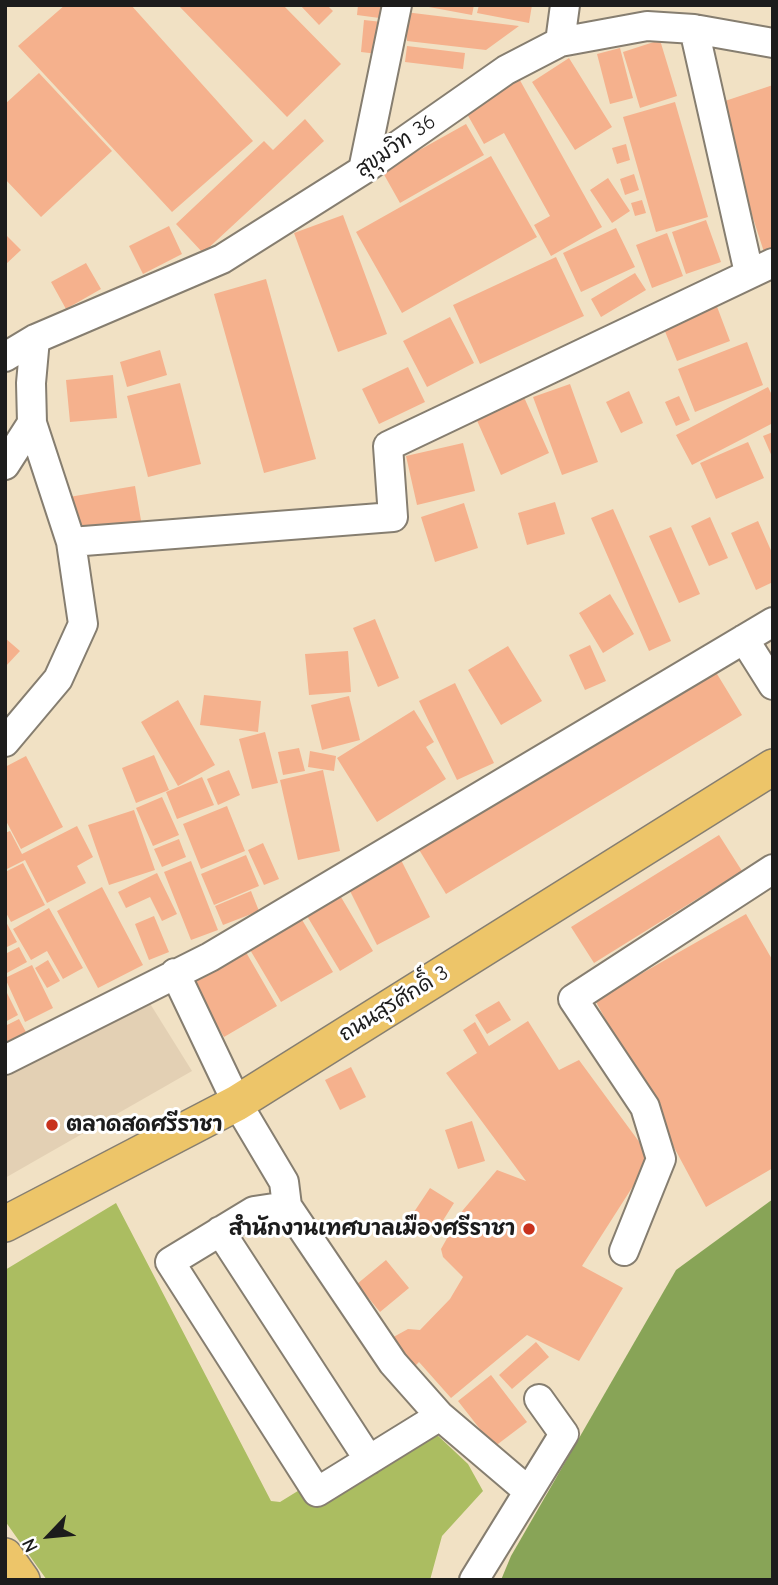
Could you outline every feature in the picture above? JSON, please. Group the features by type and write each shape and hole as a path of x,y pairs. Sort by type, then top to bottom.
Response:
{"main road":[{"name":"ถนนสุรศักดิ์ 3","path":"5,1224 237,1103 773,767"}],"street":[{"path":"363,170 397,5"},
{"path":"560,42 565,5"},
{"name":"สุขุมวิท 36","path":"5,357 35,339 222,259 363,170 506,70 560,42 647,26 694,29 773,43"},
{"path":"71,542 393,517 388,446 761,268 694,29"},
{"path":"5,331 35,339 31,383 32,423 71,542 83,624 58,678 5,742"},
{"path":"5,465 32,423"},
{"path":"5,1060 210,957 773,622"},
{"path":"744,639 773,685"},
{"path":"624,1251 661,1159 645,1107 573,999 773,869"},
{"path":"175,973 237,1103 284,1182 287,1206 393,1363 440,1416 527,1490"},
{"path":"287,1206 254,1210 170,1262 317,1492 440,1416"},
{"path":"220,1231 369,1460"},
{"path":"474,1580 527,1490 564,1434 539,1399"}],"shaded area":[{"name":"ตลาดสดศรีราชา","path":"149,1002 192,1071 5,1178 5,1071"}],"green space":[{"path":"773,1199 773,1580 501,1580 511,1556 676,1270"},
{"path":"116,1203 271,1501 280,1502 408,1423 434,1432 468,1464 483,1491 442,1536 430,1580 47,1580 5,1521 5,1270"}],"building":[{"path":"65,5 131,5 253,141 172,212 18,46"},
{"path":"178,5 283,5 341,64 287,117"},
{"path":"300,5 327,5 333,11 319,25"},
{"path":"358,5 389,5 387,19 357,15"},
{"path":"418,5 474,5 472,15"},
{"path":"479,5 532,5 529,23 477,13"},
{"path":"405,12 519,26 486,50 407,41"},
{"path":"364,20 382,22 378,54 361,52"},
{"path":"660,40 677,96 640,108 623,52"},
{"path":"407,46 465,53 463,69 405,62"},
{"path":"620,48 633,98 610,104 597,54"},
{"path":"569,58 612,127 575,150 532,82"},
{"path":"39,73 112,151 41,217 5,179 5,104"},
{"path":"517,75 602,227 551,256 534,225 550,216 504,133 484,144 462,105"},
{"path":"773,85 773,249 764,252 716,104"},
{"path":"675,102 708,217 656,232 623,117"},
{"path":"305,119 324,141 203,253 176,224 264,141 273,150"},
{"path":"466,124 484,155 400,203 382,171"},
{"path":"626,144 630,160 617,164 612,148"},
{"path":"491,156 537,237 402,313 356,232"},
{"path":"634,174 639,190 625,195 620,179"},
{"path":"608,178 630,211 612,223 590,190"},
{"path":"642,200 646,213 635,216 631,203"},
{"path":"343,215 387,334 338,352 294,233"},
{"path":"706,220 721,262 686,274 672,232"},
{"path":"169,226 182,254 143,274 129,246"},
{"path":"616,228 635,267 581,292 563,253"},
{"path":"667,233 683,276 652,288 636,245"},
{"path":"5,234 21,250 5,265"},
{"path":"556,257 584,316 480,364 453,305"},
{"path":"86,263 101,289 66,309 51,282"},
{"path":"635,273 646,290 601,317 591,299"},
{"path":"266,279 316,459 264,473 214,294"},
{"path":"716,304 730,341 677,361 662,324"},
{"path":"450,317 474,363 427,387 403,341"},
{"path":"747,342 763,385 695,412 678,369"},
{"path":"160,350 167,375 127,387 120,362"},
{"path":"408,367 425,402 379,424 362,389"},
{"path":"113,375 117,418 70,422 66,380"},
{"path":"180,383 201,464 148,477 127,396"},
{"path":"570,384 598,462 562,475 533,397"},
{"path":"768,387 773,397 773,423 692,465 676,435"},
{"path":"629,391 643,423 621,433 606,402"},
{"path":"523,395 549,453 501,475 475,416"},
{"path":"679,396 690,420 676,426 665,402"},
{"path":"773,432 773,459 763,436"},
{"path":"748,442 764,478 716,499 700,463"},
{"path":"463,443 475,491 417,505 406,456"},
{"path":"135,486 142,526 76,537 69,497"},
{"path":"555,502 565,534 527,545 518,513"},
{"path":"464,503 478,548 435,562 421,517"},
{"path":"613,509 671,641 649,651 591,518"},
{"path":"710,517 728,558 709,566 691,526"},
{"path":"758,521 773,555 773,582 756,590 731,533"},
{"path":"671,527 700,594 679,603 649,536"},
{"path":"610,594 634,634 603,653 579,613"},
{"path":"375,619 399,678 378,687 353,628"},
{"path":"5,638 20,651 5,667"},
{"path":"590,645 606,681 585,690 569,655"},
{"path":"508,646 542,701 501,725 468,670"},
{"path":"348,651 351,692 309,695 305,654"},
{"path":"714,669 742,715 446,894 418,848"},
{"path":"455,683 494,763 457,780 419,701"},
{"path":"204,695 261,701 258,732 200,725"},
{"path":"349,696 360,740 322,750 311,705"},
{"path":"178,700 215,765 178,786 141,722"},
{"path":"414,710 434,742 426,747 446,779 377,822 337,758"},
{"path":"265,732 278,783 252,789 239,739"},
{"path":"299,748 305,771 283,775 278,752"},
{"path":"310,751 336,756 334,771 308,767"},
{"path":"154,755 169,790 136,803 122,768"},
{"path":"26,756 63,827 21,849 5,819 5,767"},
{"path":"229,770 240,795 218,805 207,779"},
{"path":"323,770 340,851 298,860 280,780"},
{"path":"202,777 214,805 177,819 166,792"},
{"path":"162,797 179,835 153,846 136,808"},
{"path":"227,806 245,851 201,869 183,824"},
{"path":"134,810 155,870 109,885 88,825"},
{"path":"77,826 93,857 77,866 86,883 47,903 25,860 5,870 5,833 10,831 22,854"},
{"path":"719,835 742,871 594,963 571,927"},
{"path":"179,839 186,857 162,867 154,849"},
{"path":"263,843 279,879 264,885 248,850"},
{"path":"246,855 259,886 214,905 201,874"},
{"path":"401,860 430,917 377,945 348,887"},
{"path":"191,861 218,930 191,940 164,872"},
{"path":"23,863 45,905 11,922 5,911 5,872"},
{"path":"157,873 177,914 162,921 150,897 126,908 118,892"},
{"path":"102,887 143,965 98,988 57,911"},
{"path":"251,891 259,911 223,925 215,906"},
{"path":"338,892 373,951 340,971 304,911"},
{"path":"49,908 83,968 63,979 47,951 31,960 13,929"},
{"path":"298,913 333,972 281,1002 246,943"},
{"path":"746,914 773,961 773,1168 706,1207 595,1000"},
{"path":"154,916 169,952 149,960 135,924"},
{"path":"5,920 17,942 5,948"},
{"path":"19,947 27,962 5,974 5,954"},
{"path":"243,947 277,1006 224,1037 189,979"},
{"path":"48,960 60,981 47,988 35,968"},
{"path":"32,965 53,1008 25,1022 5,978"},
{"path":"5,989 18,1015 5,1022"},
{"path":"499,1001 511,1020 487,1034 475,1015"},
{"path":"19,1019 27,1034 5,1045 5,1026"},
{"name":"สำนักงานเทศบาลเมืองศรีราชา","path":"528,1021 559,1070 579,1060 651,1158 582,1266 623,1288 579,1361 527,1335 451,1398 419,1362 413,1368 388,1340 408,1329 420,1330 450,1299 463,1277 443,1257 441,1249 463,1210 497,1170 526,1181 446,1073 477,1053 463,1030 475,1022 489,1046"},
{"path":"351,1067 366,1097 340,1110 325,1080"},
{"path":"472,1121 485,1161 458,1169 445,1130"},
{"path":"430,1188 454,1203 437,1230 412,1215"},
{"path":"386,1260 409,1288 380,1312 357,1284"},
{"path":"536,1342 549,1357 512,1389 499,1375"},
{"path":"491,1375 527,1422 494,1447 458,1401"}],"place":[{"name":"ตลาดสดศรีราชา","path":"52,1125"},
{"name":"สำนักงานเทศบาลเมืองศรีราชา","path":"529,1229"}]}
